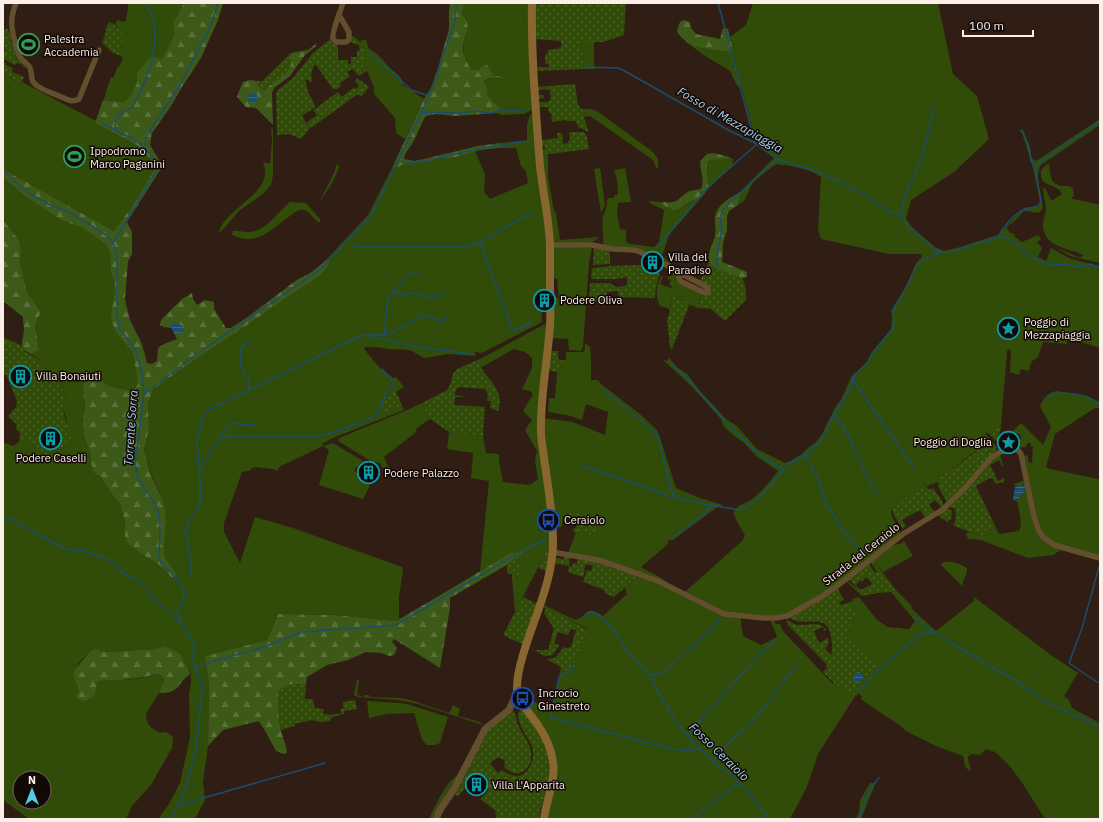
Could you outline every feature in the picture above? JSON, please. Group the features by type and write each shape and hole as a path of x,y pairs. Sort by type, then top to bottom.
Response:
{"main road":[{"path":"532,3 532,41 536,110 541,171 550,245 550,325 541,426 552,519 552,552 547,584 521,662 516,688 518,696 543,733 553,760 554,776 544,819"}],"street":[{"path":"16,3 11,23 12,33 18,55 31,69 32,80 37,86 69,101 79,99 99,50"},
{"path":"340,16 349,32 349,40 346,42 336,42 333,35 343,3"},
{"path":"550,245 592,245 613,250 633,250 658,260 705,286 708,292 703,292 680,280 678,272"},
{"name":"Strada del Ceraiolo","path":"552,552 598,560 658,581 724,614 765,618 786,616 821,597 903,534 933,516 964,489 991,458 1000,452 1011,449 1018,450 1021,454 1034,517 1043,537 1054,545 1100,558"},
{"path":"436,819 485,729 509,710 514,699 518,696"}],"green space":[{"path":"128,3 184,3 173,23 174,35 162,59 137,73 138,83 131,95 124,102 104,100 111,77 113,78 123,58 119,55 122,35 121,31 115,24 118,20 124,22 126,20"},
{"path":"184,3 223,3 218,20 201,58 152,133 150,145 162,165 127,222 132,232 132,254 128,261 125,300 130,320 142,344 147,363 152,364 157,361 158,348 177,339 174,333 178,333 170,326 170,328 160,325 161,320 182,299 192,293 193,299 197,305 205,300 214,302 214,309 226,328 231,328 298,279 314,270 327,259 330,262 325,270 315,279 153,389 148,405 149,429 144,450 151,475 164,503 166,521 164,556 178,576 172,578 161,566 143,555 128,543 125,536 125,523 120,504 101,477 94,473 82,424 85,409 83,386 86,378 90,375 100,379 109,386 133,391 138,384 132,352 118,335 112,323 111,315 115,283 111,274 110,252 105,244 83,228 61,220 26,197 5,179 3,169 114,231 133,205 156,166 140,147 95,123 103,100 124,102 131,95 137,83 137,73 150,57 162,59 174,35 173,23"},
{"path":"450,3 464,3 462,15 468,28 463,43 463,50 472,70 478,70 483,65 487,65 494,75 502,77 503,79 493,78 484,81 487,88 487,95 500,108 497,113 455,116 435,114 426,116 404,159 414,161 478,146 500,143 502,146 498,148 480,150 452,158 441,158 428,162 403,164 399,167 392,168 424,99 431,88 449,29"},
{"path":"464,3 529,3 534,109 524,114 501,115 497,113 500,108 487,95 487,88 484,81 493,78 502,79 502,77 494,75 487,65 483,65 478,70 472,70 467,63 464,55 463,43 467,33 462,15"},
{"path":"534,3 626,3 624,35 603,42 581,42 584,69 536,71 536,67 548,68 549,65 545,63 545,55 548,53 548,50 561,47 561,41 535,39"},
{"path":"753,3 938,3 953,74 977,96 989,139 954,172 911,200 906,218 911,226 935,247 944,251 1000,234 1024,208 1039,204 1040,201 1033,168 1021,129 1023,130 1030,147 1032,159 1036,161 1100,119 1100,125 1041,165 1038,180 1043,208 1039,213 1024,211 1007,228 1009,232 1016,235 1014,236 1022,242 1038,235 1041,239 1037,242 1042,248 1038,257 1046,261 1051,248 1071,259 1100,266 1100,348 1067,340 1067,344 1043,342 1038,357 1031,362 1029,371 1021,369 1019,375 1010,372 1011,351 1010,349 1007,351 1001,426 990,431 972,444 977,450 927,487 925,485 893,508 891,512 900,531 899,534 834,587 797,608 775,616 727,613 685,592 742,541 745,535 735,517 734,513 736,509 760,492 778,471 756,456 743,442 734,436 723,425 721,419 695,390 662,359 667,361 669,358 678,368 687,374 699,390 726,419 737,426 757,449 785,463 802,454 816,442 822,434 836,406 841,400 851,377 866,363 872,352 891,329 891,311 906,286 916,263 922,257 921,254 889,254 821,239 818,230 821,177 805,169 776,164 753,182 744,201 738,205 740,192 774,158 757,145 741,86 739,87 736,84 730,71 702,54 689,44 695,47 728,52 733,51 730,37 746,25"},
{"path":"684,20 690,22 691,28 696,34 720,39 723,28 728,29 733,51 728,52 695,47 689,44 677,32 680,22"},
{"path":"109,22 119,28 122,32 123,40 119,55 113,53 102,43 105,30"},
{"path":"6,28 8,29 12,40 10,40 11,43 13,43 14,52 18,60 24,65 27,69 23,67 23,65 17,63 15,65 3,59 3,51 5,51 3,44 3,30 6,30"},
{"path":"351,35 362,44 364,66 362,74 359,76 352,69 347,72 350,76 340,83 341,86 337,89 333,89 316,65 314,65 311,75 312,81 310,82 305,80 308,93 315,107 302,116 306,123 317,115 313,110 338,92 342,97 353,88 355,89 359,86 355,81 357,78 369,87 361,97 358,94 311,128 307,123 310,128 301,139 289,134 277,135 276,93 278,90 293,78 312,54 329,40 338,45 338,60 348,60 348,64 351,64 351,57 357,57 357,51 360,50 359,45 352,43"},
{"path":"362,40 366,40 369,49 380,56 390,68 400,76 403,85 424,99 405,139 396,133 395,118 374,94 374,87 367,71 362,74 364,66 364,53 360,42"},
{"path":"581,42 594,42 595,69 584,69"},
{"path":"317,43 315,47 305,55 290,76 274,88 272,93 273,125 256,108 246,107 237,97 243,82 250,80 256,81 259,87 264,90 286,73 291,65 291,53 308,50"},
{"path":"291,53 291,65 286,73 264,90 259,87 256,81 262,81"},
{"path":"3,62 13,68 12,72 24,77 21,84 3,74"},
{"name":"Ippodromo Marco Paganini","path":"3,74 20,84 22,82 96,121 95,123 140,147 156,166 133,205 114,231 3,169"},
{"path":"575,84 578,105 585,113 584,117 589,133 578,127 576,121 565,120 552,122 551,113 549,113 548,107 538,107 539,102 548,102 551,97 550,90 542,89 538,90 538,95 543,95 544,98 537,98 537,87"},
{"path":"581,109 597,111 653,152 658,159 658,168 655,166 653,160 590,116 584,117 585,113"},
{"path":"534,113 547,227 548,295 538,294 538,299 541,299 541,301 533,302 533,305 541,304 542,322 482,353 475,352 475,356 448,354 424,358 410,350 365,347 364,349 379,367 393,378 396,377 404,387 395,392 392,387 386,396 390,411 403,407 404,410 333,438 322,444 324,446 333,443 363,461 354,470 362,480 370,485 363,499 319,485 329,450 323,446 279,467 278,471 254,467 249,471 242,472 224,523 224,532 240,563 255,517 293,528 402,567 403,570 399,597 399,619 395,621 335,615 278,614 267,640 205,656 209,685 208,746 203,782 205,800 195,819 158,819 169,804 180,783 190,737 190,670 183,661 164,646 156,649 104,652 95,648 90,651 78,664 77,685 79,692 96,688 96,681 136,679 158,674 162,676 164,680 159,693 146,714 148,724 151,728 160,733 166,732 173,736 172,748 151,785 132,806 126,819 29,819 17,810 52,810 52,770 12,770 12,807 3,800 3,442 13,446 22,440 28,441 31,443 40,458 52,454 59,448 62,450 67,431 67,421 63,408 67,397 41,361 31,354 39,350 35,325 41,312 27,292 20,262 21,251 19,240 3,220 3,174 5,179 26,197 61,220 83,228 105,244 110,252 111,274 115,283 111,315 118,335 132,352 138,384 133,391 109,386 100,379 83,386 85,409 82,424 94,473 101,477 120,504 125,523 125,536 143,555 161,566 172,578 178,576 164,556 164,503 151,473 144,450 149,429 148,405 153,389 319,276 330,262 327,259 368,215 392,168 399,167 403,164 428,162 441,158 452,158 475,151 485,174 484,192 490,199 528,183 526,171 521,166 516,148 498,148 501,146 500,143 527,140 527,124 530,115"},
{"path":"272,128 273,175 271,185 264,193 239,211 220,233 222,224 258,189 263,182 265,171 263,162 270,164"},
{"path":"569,132 584,132 587,137 589,149 542,155 542,150 545,146 542,146 541,140 558,138 557,133 562,133 563,144 568,143 570,140"},
{"path":"713,153 729,157 730,159 710,160 707,163 708,189 702,197 686,203 680,209 674,211 662,204 662,202 675,202 689,191 701,189 702,179 700,161 707,154"},
{"path":"548,154 548,176 560,240 599,237 596,240 585,244 554,243 542,155"},
{"path":"729,157 733,159 732,166 708,189 707,163 710,160 730,159"},
{"path":"1049,163 1051,178 1059,185 1070,186 1073,189 1074,196 1072,199 1100,205 1100,263 1070,256 1055,247 1078,257 1084,255 1058,246 1047,238 1044,233 1043,223 1046,207 1043,188 1045,188 1051,200 1062,194 1059,189 1045,183 1042,179 1042,170"},
{"path":"337,164 339,168 332,183 319,203 334,173"},
{"path":"600,168 605,205 601,213 594,169"},
{"path":"625,168 631,202 618,203 617,214 620,229 626,230 626,242 631,244 654,247 659,242 664,210 650,203 649,201 662,202 674,211 680,209 686,203 702,197 669,235 661,255 675,267 638,250 604,246 603,216 607,207 607,200 608,198 614,198 614,195 618,195 617,180 614,170"},
{"path":"740,192 738,205 729,211 727,216 727,230 723,243 722,262 745,271 747,273 747,277 742,278 716,269 712,266 709,260 710,250 715,236 716,213 722,204"},
{"path":"290,202 306,203 320,219 320,222 316,221 310,213 300,210 270,231 257,238 249,239 232,235 233,231 249,232 261,228"},
{"path":"3,220 19,240 21,251 20,262 27,292 41,312 35,325 39,350 31,354 24,350 22,345 24,331 23,317 3,301"},
{"path":"553,247 592,248 589,263 583,347 581,351 569,350 568,339 551,338 554,298 559,298 557,279 553,278"},
{"path":"594,248 610,251 610,264 593,265"},
{"path":"709,262 715,269 742,278 744,283 746,300 725,321 711,309 697,308 702,294 709,292 700,281"},
{"path":"639,265 660,274 656,286 655,298 619,297 618,291 607,292 606,303 589,302 590,283 610,283 616,287 625,286 627,284 627,277 616,279 592,279 592,268"},
{"path":"675,272 677,277 702,294 697,308 690,305 690,303 672,296 670,309 660,306 658,303 657,288 659,280 663,276 660,284 671,288 672,286 669,285 671,280 666,278"},
{"path":"672,296 690,303 672,349 670,348 667,319 670,311"},
{"path":"545,324 545,329 547,329 540,395 550,543 515,612 512,579 523,574 518,556 527,549 527,547 515,553 510,553 480,571 489,481 471,478 473,453 447,449 449,432 483,436 486,453 499,454 503,482 530,485 538,479 535,461 537,451 525,430 532,420 523,411 533,394 530,391 522,389 532,368 532,358 525,352 514,349 480,368 482,358"},
{"path":"3,337 22,346 24,351 41,361 67,397 63,406 66,422 72,437 65,443 67,445 63,450 59,448 46,458 40,458 32,444 26,440 19,442 20,433 16,429 17,425 8,416 16,407 17,401 6,374 3,376"},
{"path":"585,343 590,347 591,380 598,380 601,384 640,414 657,430 676,488 700,498 723,505 716,508 673,540 669,540 667,545 642,566 642,568 675,587 568,553 576,532 595,535 569,512 568,516 563,516 562,527 555,527 543,418 573,422 605,435 608,412 586,404 582,420 567,415 548,412 549,398 555,398 557,373 561,374 562,360 566,360 566,352 583,352 585,349"},
{"path":"550,351 558,351 558,359 562,360 561,374 547,369"},
{"path":"482,358 481,368 493,383 500,399 498,411 490,408 491,401 487,401 488,393 486,389 458,387 455,395 463,397 455,397 454,405 485,407 483,436 449,432 430,419 422,403 447,390 453,374 457,369"},
{"path":"393,386 403,407 380,413 386,396"},
{"path":"1056,391 1085,395 1100,402 1100,408 1095,408 1055,434 1046,467 1100,479 1100,556 1056,544 1045,537 1041,532 1029,488 1024,458 1024,455 1028,456 1028,462 1032,463 1033,447 1031,447 1031,443 1027,443 1026,447 1017,448 1021,437 1013,431 1021,423 1043,445 1051,427 1040,406 1046,396"},
{"path":"422,403 430,419 417,428 415,433 384,457 390,470 382,467 380,463 372,462 338,441 339,438"},
{"path":"999,425 1001,426 998,443 987,432"},
{"path":"985,434 997,447 996,450 973,478 947,503 938,486 938,481 932,485 932,483 977,451 971,445"},
{"path":"1000,455 1002,466 999,460 990,465 998,481 1004,478 1005,481 996,484 993,479 990,478 976,486 996,528 986,531 983,535 958,528 948,522 954,525 956,517 956,511 949,507 991,460"},
{"path":"1025,480 1044,540 1100,559 1100,561 1061,550 1053,555 1028,558 981,540 968,539 966,534 968,532 983,535 985,531 996,528 999,534 1019,531 1021,521 1016,500 1023,494 1024,485 1014,486 1014,484"},
{"path":"924,485 930,490 933,488 944,506 941,507 935,500 929,505 935,512 925,517 920,510 902,520 906,526 903,529 895,516 893,508"},
{"path":"947,508 952,511 951,520 950,519 948,522 937,515"},
{"path":"569,512 597,516 596,535 573,532 574,528 576,528 577,520 568,519"},
{"path":"904,541 913,556 883,572 873,560 893,545 900,544"},
{"path":"550,543 547,571 538,568"},
{"path":"527,547 527,549 510,563 450,598 450,608 440,668 394,639 392,642 397,648 394,655 389,656 381,653 366,652 348,660 327,665 307,677 306,684 287,685 278,692 280,726 287,753 284,754 276,751 259,721 223,730 208,746 209,685 205,656 267,640 278,614 335,615 396,621 510,553 515,553"},
{"path":"564,555 570,556 569,566 553,563 556,558 564,559"},
{"path":"518,556 523,574 512,579 512,574 507,573 507,564"},
{"path":"578,558 598,561 638,576 614,597 604,593 605,590 583,582 587,570 591,571 593,566 586,564 583,577 568,572 569,566 572,567 573,563 577,564"},
{"path":"873,560 896,590 862,596 846,581 847,580 856,588 857,587 848,579 868,563 875,573 877,571 870,562","holes":["866,577 872,583 870,586 869,585 861,590 856,585 860,580 862,582"]},
{"path":"945,562 956,563 967,568 963,587 941,565"},
{"path":"638,576 657,583 685,597 741,618 743,636 761,645 777,637 770,621 780,624 783,631 833,684 858,650 845,637 855,617 855,612 851,602 853,601 852,599 859,597 877,620 888,627 909,629 915,621 891,592 896,590 911,605 912,609 936,631 974,601 974,597 1051,655 1078,673 1064,696 1069,700 1072,708 1100,723 1100,732 1098,735 1100,736 1100,819 1045,819 1021,781 1008,764 995,752 986,749 980,755 971,754 968,757 971,770 969,771 965,766 963,756 936,746 906,731 862,700 859,693 854,698 818,754 807,787 790,819 546,819 556,762 521,695 551,708 560,672 570,670 588,629 541,606 542,604 575,620 589,611 593,611 603,616 627,594 625,588"},
{"path":"837,589 844,600 839,603 841,605 851,602 855,612 855,617 845,637 878,668 853,695 837,685 823,672 827,668 826,664 788,625 786,619 797,625 816,624 823,626 826,629 825,632 823,627 814,631 819,643 828,638 829,643 825,649 831,655 831,637 829,629 825,624 820,622 796,621 790,618 792,614"},
{"path":"523,597 537,604 524,645 503,635"},
{"path":"546,608 588,630 570,670 560,672 561,667 546,659 555,658 564,647 571,647 576,630 571,629 568,635 558,632 554,643 559,645 556,651 549,656 546,656 528,647 535,650 548,650 554,629 544,613"},
{"path":"164,646 174,650 182,656 190,672 190,674 175,690 166,693 159,693 164,680 162,676 158,674 120,680 97,681 95,694 91,698 85,701 76,696 79,692 74,671 90,651 95,648 104,652 156,649"},
{"path":"357,680 359,680 357,695 364,697 364,695 369,695 370,697 400,698 414,701 449,713 453,705 460,709 458,716 480,722 483,725 418,704 399,700 358,697 354,695"},
{"path":"306,684 305,699 313,699 314,707 324,709 323,714 341,714 343,702 355,700 357,709 344,711 344,714 332,717 330,721 319,722 312,720 294,724 295,726 281,730 278,692 287,685"},
{"path":"367,701 407,704 448,717 440,743 435,745 427,745 422,740 414,713 387,714 369,718"},
{"path":"523,710 534,726 543,743 549,761 550,770 548,785 539,819 495,819 497,815 495,813 496,811 480,799 489,790 474,774 467,781 466,787 458,796 456,796 455,793 467,772 485,732 510,711 513,711 515,714 518,725 530,747 530,763 524,771 515,773 504,767 504,760 500,758 497,758 490,763 498,773 502,770 518,776 524,774 528,770 533,759 533,752 532,746 519,721 518,713"},
{"path":"459,774 432,819 429,819 445,788 454,777"},
{"path":"870,783 874,783 874,787 861,819 856,819 859,812 860,800"}],"water":[{"path":"251,93 255,93 257,94 257,102 251,103 248,100 248,96"},
{"path":"174,323 183,326 184,330 181,333 174,333 170,326"},
{"path":"1020,485 1025,486 1024,493 1014,501 1013,498 1015,487"},
{"path":"859,672 863,675 863,679 858,683 854,682 856,673"}],"waterway":[{"path":"117,132 115,125 117,117 133,106 151,65 155,42 155,30 153,17 145,3"},
{"path":"113,243 157,170 156,163 145,148 146,137 180,85 211,25 218,3"},
{"path":"144,394 197,354 322,268 371,216 433,87 455,20 456,3"},
{"path":"718,3 755,142"},
{"path":"370,54 389,69 411,90 429,96"},
{"name":"Fosso di Mezzapiaggia","path":"584,67 617,68 623,70 730,131 755,143 777,159 825,175 868,196 885,209 893,213 898,213 909,227 935,249 942,252 955,251 973,244 999,237 1012,241 1030,256 1048,265 1063,264 1080,267 1091,264 1100,268"},
{"path":"901,216 905,195 923,155 934,105"},
{"path":"422,112 459,113 475,111 489,113 499,111 524,111"},
{"path":"999,236 1006,225 1018,213 1025,209 1036,207 1040,204 1041,201 1035,167 1041,161 1100,121"},
{"path":"103,124 133,139 145,148"},
{"path":"1021,130 1028,144 1031,161 1034,166"},
{"path":"398,161 411,163 426,161 482,148 528,141"},
{"path":"658,247 710,185 756,145"},
{"path":"719,267 716,263 721,232 721,215 723,210 777,159"},
{"name":"Torrente Sorra","path":"5,172 34,196 54,207 68,211 106,235 113,243 117,254 117,317 119,328 136,351 143,378 144,394 135,464 139,480 157,507 160,525 159,558 162,565 171,572 184,590 184,598 177,612 181,623 195,645 193,656 194,667 203,683 196,749 186,788 171,819"},
{"path":"353,247 467,247 481,242 532,212"},
{"path":"478,243 482,247 511,327 514,330 531,322"},
{"path":"580,465 669,496 704,504 740,510 744,509 756,501 789,464 810,452 823,438 832,418 850,388 853,377 868,362 873,352 892,330 894,325 893,311 903,295 918,264 926,258 942,252"},
{"path":"393,292 403,283 409,274 419,273"},
{"path":"384,334 389,296 394,292 403,295 416,293 431,297 440,295 443,291"},
{"path":"191,575 191,564 186,531 187,523 200,504 197,441 203,417 208,410 360,336 387,334 403,327 423,315 442,321 447,318"},
{"path":"369,336 417,347 473,354"},
{"path":"249,391 249,380 241,366 240,351 244,345 250,342"},
{"path":"672,365 687,378 735,432 763,458 784,469"},
{"path":"200,471 221,436 318,436 332,433 374,417 380,409 385,395 393,383 382,369"},
{"path":"854,378 855,383 915,469"},
{"path":"603,389 658,437 673,496"},
{"path":"1048,397 1061,393 1073,394 1089,398 1100,405"},
{"path":"835,414 848,435 876,494"},
{"path":"222,435 226,428 232,423 245,425 255,424"},
{"path":"806,455 819,481 825,502 844,531 862,554"},
{"path":"674,537 713,506"},
{"path":"3,517 11,519 65,549 83,551 112,561 123,573 141,582 151,596 181,623"},
{"path":"194,667 264,647 302,632 396,625 510,558 546,539"},
{"path":"1099,567 1082,628 1069,663 1100,684"},
{"name":"Fosso Ceraiolo","path":"584,619 587,614 593,612 600,616 613,628 623,646 650,675 677,723 713,762 734,778 749,793 769,819"},
{"path":"914,617 930,629 930,631"},
{"path":"650,675 663,672 708,633 720,618"},
{"path":"860,690 880,668 917,637 925,632 930,632 936,633 1015,680 1046,702 1100,727"},
{"path":"688,736 703,717 758,656 776,639"},
{"path":"575,663 570,671 559,678 551,715 553,718 672,749 687,751 700,749"},
{"path":"713,762 726,745 752,722 798,664"},
{"path":"179,805 325,763"},
{"path":"859,819 869,792 879,778"},
{"path":"691,819 739,783"}],"place":[{"name":"Palestra Accademia","path":"28,45"},
{"name":"Ippodromo Marco Paganini","path":"75,157"},
{"name":"Villa del Paradiso","path":"652,263"},
{"name":"Podere Oliva","path":"544,300"},
{"name":"Poggio di Mezzapiaggia","path":"1009,328"},
{"name":"Villa Bonaiuti","path":"20,376"},
{"name":"Podere Caselli","path":"51,438"},
{"name":"Poggio di Doglia","path":"1008,442"},
{"name":"Podere Palazzo","path":"369,473"},
{"name":"Ceraiolo","path":"549,520"},
{"name":"Incrocio Ginestreto","path":"522,699"},
{"name":"Villa L'Apparita","path":"477,785"}]}
